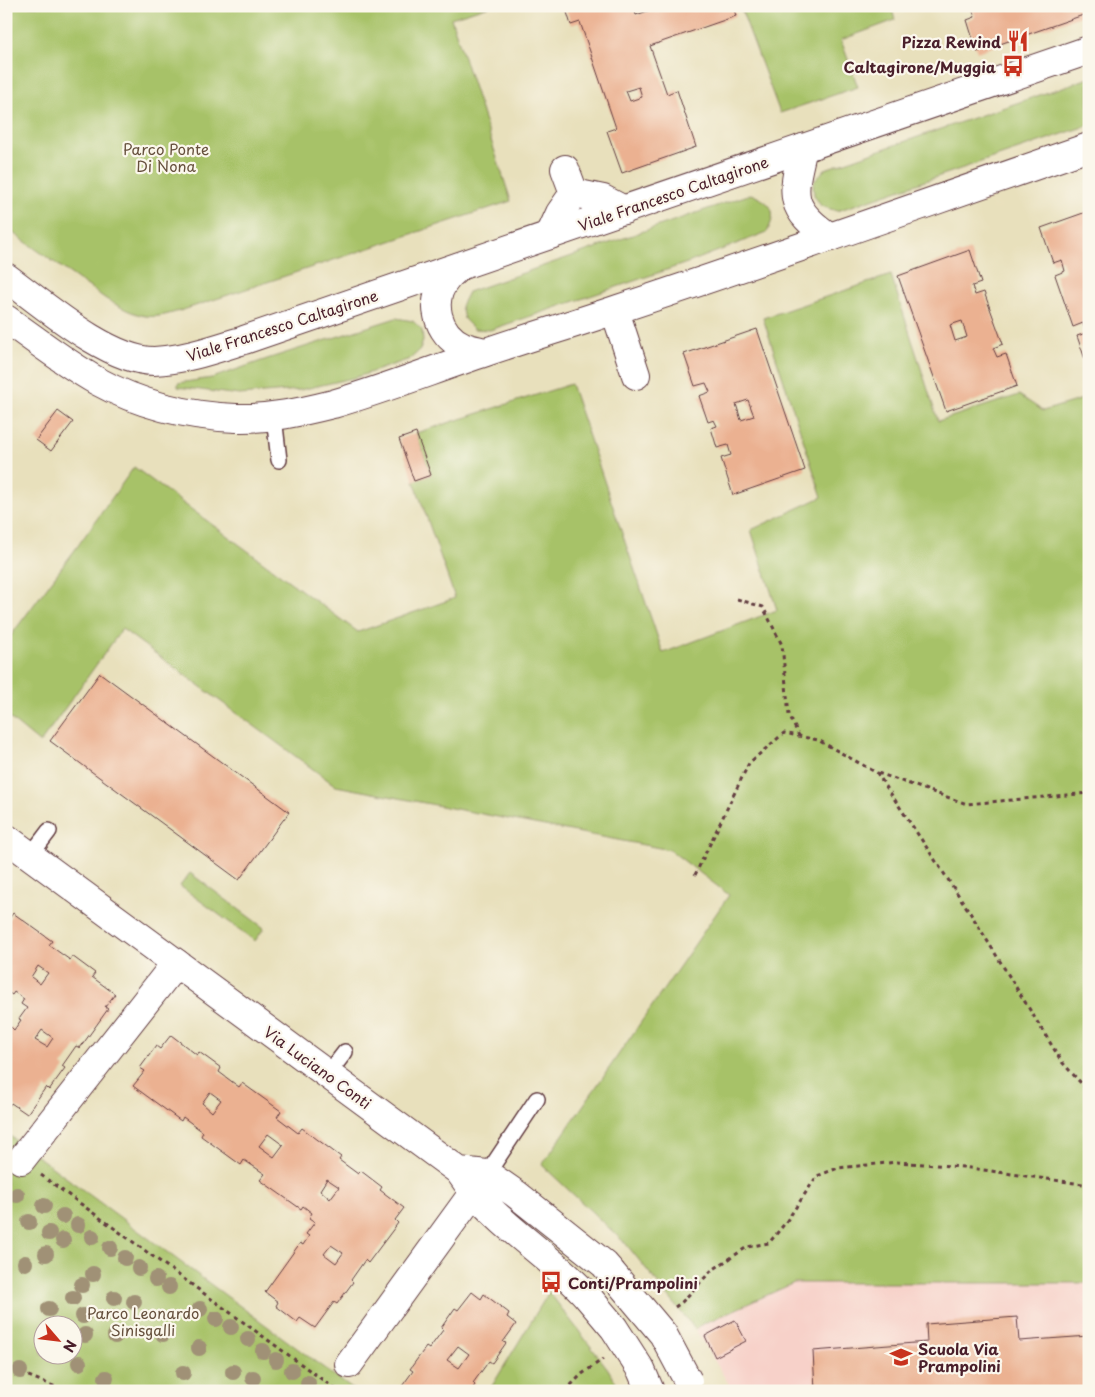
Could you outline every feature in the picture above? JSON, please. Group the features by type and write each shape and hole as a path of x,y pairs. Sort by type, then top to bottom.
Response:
{"street":[{"name":"Viale Francesco Caltagirone","path":"6,277 93,339 132,357 154,360 180,358 236,343 1089,50"},
{"path":"6,319 83,372 106,385 140,399 192,413 236,418 274,417 358,397 399,384 486,352 830,237 1089,147"},
{"path":"803,148 795,183 798,205 811,224 830,237"},
{"path":"550,235 560,213 570,181 624,210"},
{"path":"458,267 447,278 440,289 437,301 437,314 444,330 456,342 486,352"},
{"path":"614,310 636,375"},
{"name":"Via Luciano Conti","path":"6,838 474,1179 516,1194 604,1264 663,1334 690,1386"},
{"path":"21,1160 176,963"},
{"path":"350,1364 474,1179"},
{"name":"Via Luciano Conti","path":"474,1179 503,1222 556,1265 587,1296 614,1328 641,1370 650,1391"}],"lane":[{"path":"274,417 279,460"},
{"path":"30,856 49,831"},
{"path":"328,1074 345,1052"},
{"path":"474,1179 537,1099"}],"path":[{"path":"737,599 763,607 782,645 789,715 799,736"},
{"path":"695,875 749,764 784,733 818,740 877,773 967,804 1089,793"},
{"path":"877,773 969,911 1062,1062 1089,1092"},
{"path":"21,1160 338,1391"},
{"path":"674,1308 682,1302 711,1270 747,1247 769,1243 786,1222 817,1176 838,1168 897,1162 963,1167 1089,1185"},
{"path":"565,1391 582,1374 605,1357"},
{"path":"6,1367 66,1391"}],"shaded area":[{"name":"Scuola Via Prampolini","path":"794,1283 1089,1283 1089,1391 733,1391 695,1329"}],"green space":[{"name":"Parco Ponte Di Nona","path":"6,6 489,6 451,18 511,201 183,310 152,316 131,312 106,299 6,228"},
{"path":"740,6 891,6 895,20 841,40 858,87 780,113"},
{"path":"1089,78 1089,125 837,211 821,206 814,195 813,183 825,169"},
{"path":"751,194 764,201 771,208 772,218 767,232 690,262 490,330 474,329 464,319 461,306 468,292"},
{"path":"891,275 938,421 1019,395 1043,411 1089,397 1089,1283 794,1283 695,1329 626,1244 542,1165 729,895 670,850 336,786 122,629 40,743 6,715 6,642 134,467 358,632 455,598 414,481 431,475 416,433 571,384 663,653 777,610 751,530 822,497 763,318"},
{"path":"396,318 413,321 422,330 423,341 420,350 410,359 357,377 300,390 239,395 178,387 178,383 212,378"},
{"path":"190,873 264,928 255,941 180,886"},
{"name":"Parco Leonardo Sinisgalli","path":"6,1133 355,1391 6,1391"},
{"path":"549,1292 608,1369 621,1391 489,1391"}],"building":[{"path":"565,6 633,6 636,15 662,6 733,6 736,16 650,46 667,94 677,90 696,147 622,173 607,131 616,128 580,22 571,25","holes":["639,87 642,97 630,101 626,91"]},
{"path":"971,6 1089,6 1089,13 977,52 967,20 975,17"},
{"path":"1089,211 1088,368 1077,336 1086,333 1083,323 1073,327 1055,275 1065,271 1062,260 1053,263 1041,228"},
{"path":"970,250 981,283 972,286 975,295 984,292 1003,344 993,348 997,357 1006,354 1017,386 946,411 898,276","holes":["962,321 967,337 955,341 950,325"]},
{"path":"757,329 805,470 733,495 721,458 731,455 728,445 717,448 711,428 717,426 714,420 708,422 699,396 710,392 706,383 695,386 684,354","holes":["748,400 754,416 741,420 736,404"]},
{"path":"58,411 73,422 51,451 36,440"},
{"path":"416,433 431,475 414,481 399,439"},
{"path":"100,673 289,812 239,880 50,741"},
{"path":"13,913 52,941 49,945 70,960 72,956 95,973 92,977 115,994 105,1007 108,1009 80,1048 76,1046 62,1066 65,1068 49,1090 46,1087 27,1114 11,1103 8,1107 6,1106 6,1034 11,1027 14,1030 27,1008 21,1004 24,999 14,992 12,995 6,991 6,917 9,919","holes":["38,966 48,973 40,984 31,977","42,1030 53,1038 47,1047 35,1040"]},
{"path":"171,1035 197,1055 199,1052 221,1068 219,1072 239,1087 242,1083 281,1111 277,1117 298,1133 302,1128 341,1157 339,1160 358,1174 361,1171 382,1187 380,1190 404,1208 395,1220 398,1223 368,1263 365,1260 351,1280 353,1282 337,1304 334,1302 315,1328 300,1318 297,1322 276,1306 278,1302 265,1292 300,1243 303,1245 309,1236 306,1234 315,1222 309,1218 312,1213 303,1206 301,1209 260,1180 265,1174 244,1160 241,1165 201,1136 203,1132 183,1117 181,1121 133,1086 145,1071 140,1068 156,1046 160,1049","holes":["210,1092 221,1100 212,1112 202,1103","268,1134 283,1145 274,1157 259,1146","327,1179 339,1187 330,1199 320,1190","331,1245 343,1253 336,1263 324,1254"]},
{"path":"472,1292 481,1299 484,1294 509,1313 507,1317 516,1324 503,1342 506,1343 492,1363 489,1361 473,1383 475,1385 471,1391 402,1391 400,1389 413,1371 410,1369 426,1347 429,1349 443,1330 441,1328 455,1308 458,1310","holes":["458,1346 469,1354 459,1368 447,1360"]},
{"path":"1017,1317 1019,1341 1089,1336 1089,1387 1051,1391 815,1391 813,1351 927,1342 926,1324"},
{"path":"735,1320 746,1341 715,1357 705,1336"}],"place":[{"name":"Pizza Rewind","path":"1018,41"},
{"name":"Caltagirone/Muggia","path":"1013,66"},
{"name":"Conti/Prampolini","path":"551,1282"},
{"name":"Scuola Via Prampolini","path":"901,1357"}]}
